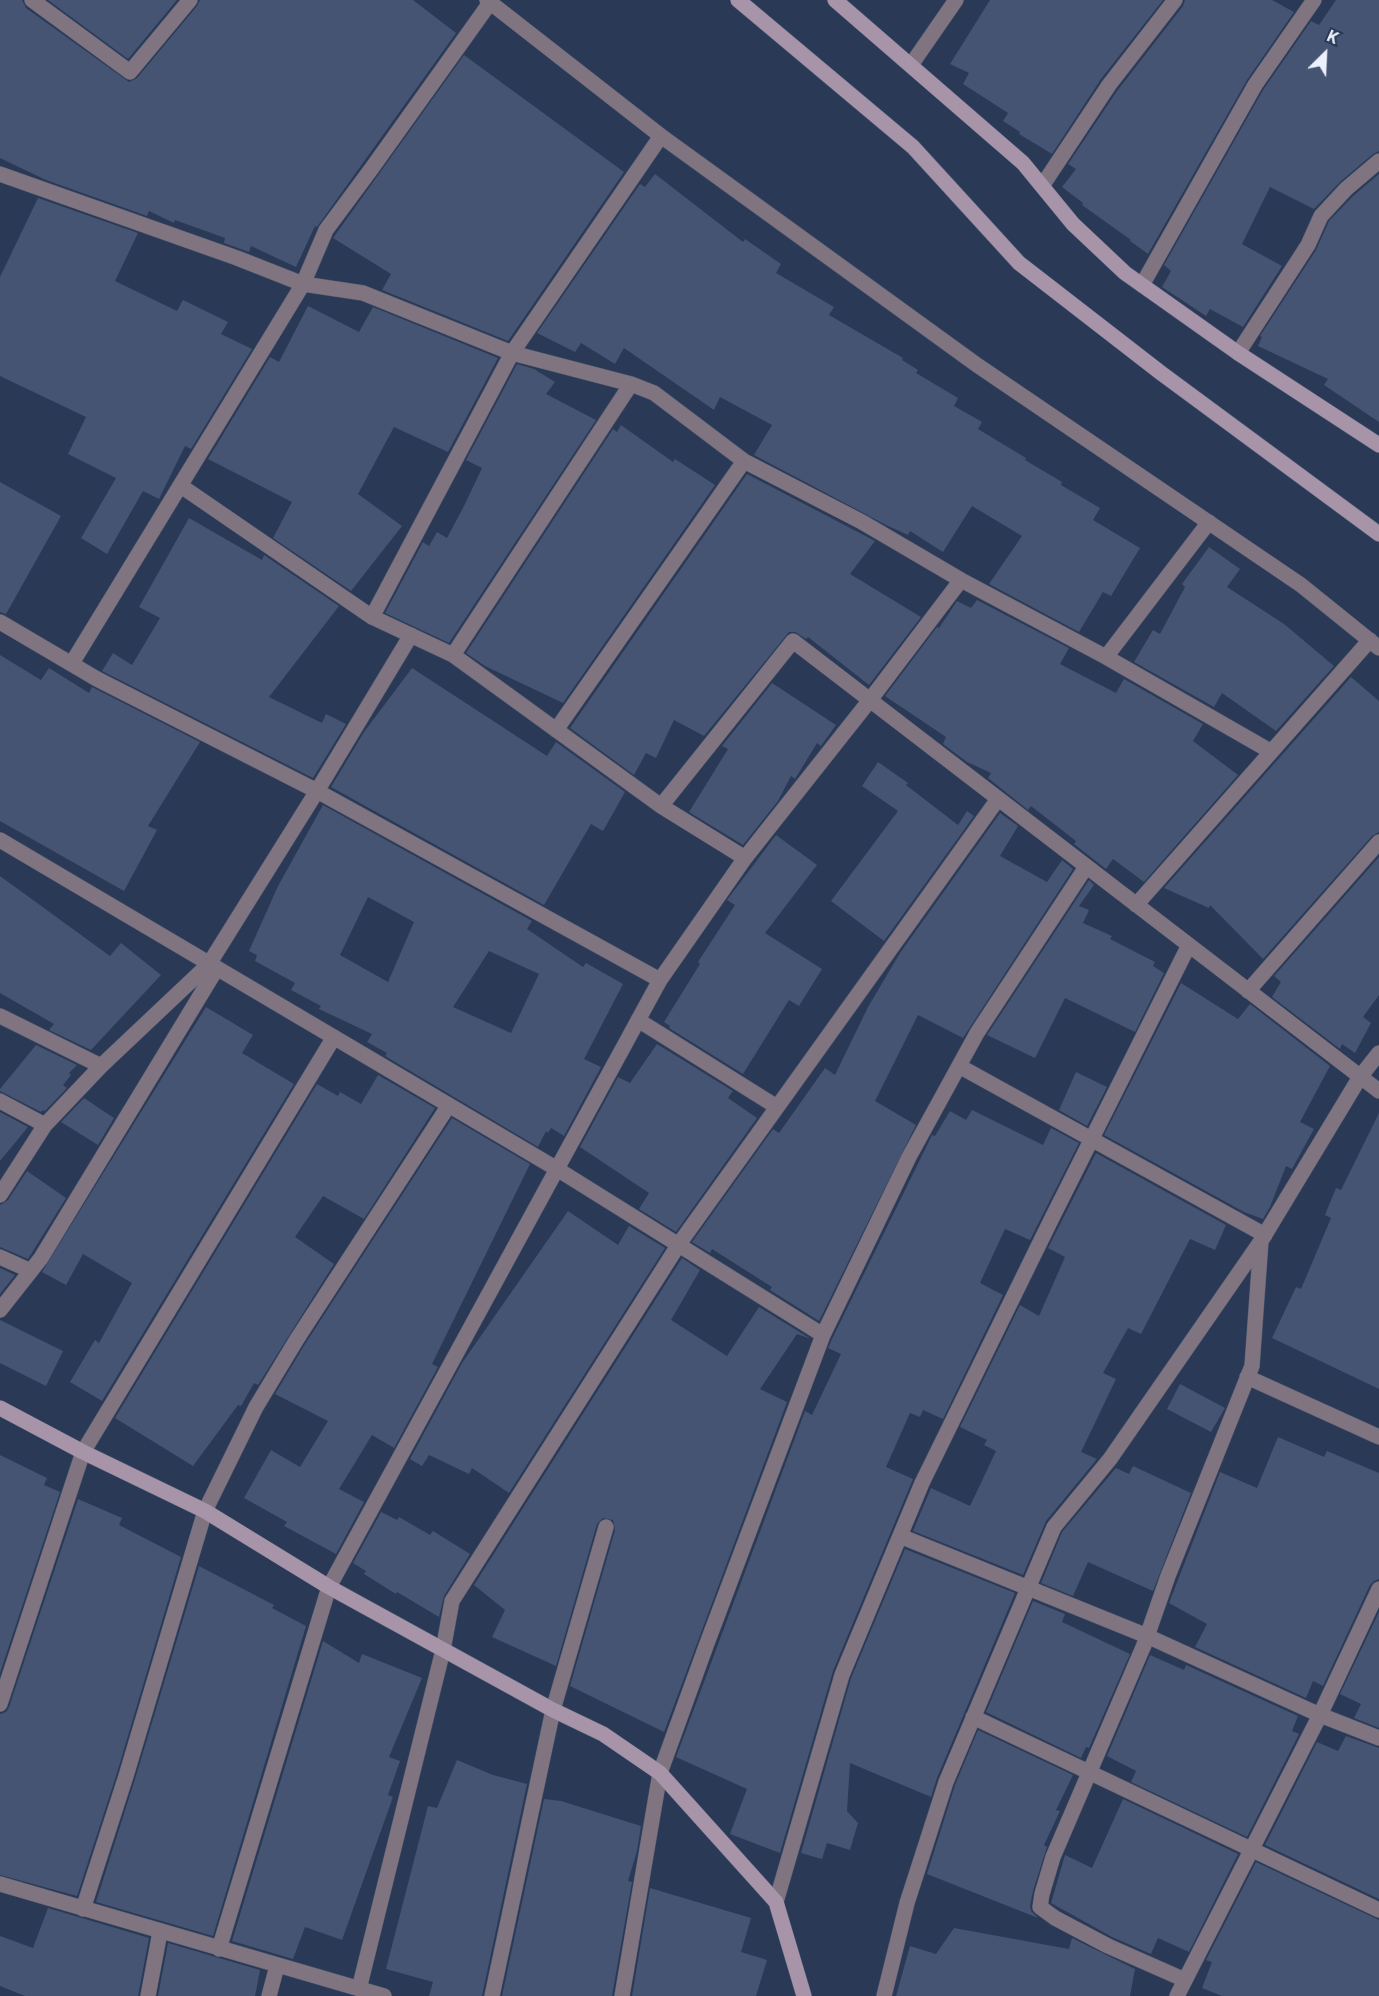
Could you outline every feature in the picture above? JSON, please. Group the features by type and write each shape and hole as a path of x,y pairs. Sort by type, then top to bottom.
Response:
{"main road":[{"path":"738,0 913,147 1019,263 1161,373 1379,534"},
{"path":"835,0 1023,164 1073,224 1125,273 1238,353 1376,439"},
{"path":"0,1408 82,1452 205,1511 329,1587 553,1710 603,1734 660,1773 776,1902 804,1996"}],"street":[{"path":"32,0 130,72 190,0"},
{"path":"910,65 956,0"},
{"path":"1042,186 1109,85 1175,0"},
{"path":"1142,285 1255,85 1314,0"},
{"path":"72,663 303,284 326,230 490,1 661,136 976,365 1301,585 1374,644 1270,751 1136,905"},
{"path":"372,617 512,353 661,136"},
{"path":"1238,353 1308,245 1321,216 1346,189 1379,161"},
{"path":"0,174 237,258 303,284 363,293 512,353 631,384 654,393 744,461 862,522 961,580 1106,657 1270,751"},
{"path":"453,655 631,384"},
{"path":"556,730 744,461"},
{"path":"181,486 372,617 453,655 661,806 745,858"},
{"path":"1106,657 1209,522"},
{"path":"219,1949 329,1587 660,980 745,858 961,580"},
{"path":"0,622 97,679 317,792 660,980"},
{"path":"0,1310 41,1258 411,635"},
{"path":"661,806 793,641 1379,1091"},
{"path":"359,1989 443,1650 452,1601 679,1244 998,799"},
{"path":"0,840 557,1168 823,1335"},
{"path":"1248,991 1379,842"},
{"path":"622,1996 660,1773 823,1335 909,1157 977,1033 1086,867"},
{"path":"776,1902 843,1676 922,1483 1188,945"},
{"path":"0,1195 45,1125 101,1066 213,966"},
{"path":"0,1016 101,1066"},
{"path":"639,1020 777,1107"},
{"path":"0,1704 82,1452 334,1037"},
{"path":"884,1996 907,1903 946,1782 1054,1527 1110,1459 1263,1238 1360,1077 1379,1053"},
{"path":"959,1066 1263,1238"},
{"path":"0,1101 45,1125"},
{"path":"83,1909 126,1776 205,1511 256,1407 297,1339 449,1105"},
{"path":"1185,1980 1108,1946 1055,1918 1040,1907 1053,1857 1147,1636 1168,1576 1252,1366 1263,1238"},
{"path":"0,1257 31,1271"},
{"path":"1247,1377 1379,1437"},
{"path":"492,1996 553,1710 606,1527"},
{"path":"900,1536 1147,1636 1379,1738"},
{"path":"1177,1996 1320,1714 1379,1588"},
{"path":"973,1717 1379,1910"},
{"path":"0,1884 384,1996"},
{"path":"148,1996 160,1932"},
{"path":"269,1996 277,1966"}],"building":[{"path":"0,0 22,0 26,8 129,82 137,78 200,0 413,0 456,33 317,227 315,226 296,267 251,246 249,252 224,243 225,238 175,220 174,223 149,211 147,216 46,180 0,158"},
{"path":"48,0 177,0 128,59"},
{"path":"990,0 1163,0 1101,79 1052,154 1019,134 1020,132 1003,121 1008,113 963,84 969,73 950,64"},
{"path":"1185,0 1272,0 1294,12 1247,80 1148,254 1082,205 1083,203 1062,187 1076,169 1068,164 1117,91 1183,6"},
{"path":"1336,0 1379,0 1379,151 1340,182 1314,209 1270,187 1242,244 1282,266 1243,327 1210,309 1206,316 1162,287 1171,271 1164,265 1263,90 1311,21 1319,25"},
{"path":"464,55 624,172 508,341 382,290 391,274 333,238"},
{"path":"655,174 743,242 745,239 781,264 776,273 834,307 829,315 903,358 902,360 918,370 916,373 958,398 954,406 982,422 978,429 1062,482 1061,485 1100,508 1093,520 1140,548 1111,596 1103,592 1079,632 989,584 1022,536 972,506 943,552 910,531 908,535 886,525 754,455 772,425 720,397 714,410 624,348 615,364 581,343 575,352 537,333 640,184 645,187"},
{"path":"1379,174 1379,422 1324,385 1328,379 1258,346 1262,337 1260,336 1316,250 1329,221"},
{"path":"38,198 138,233 115,281 177,311 183,300 228,322 221,334 252,349 191,449 185,446 159,499 143,491 107,554 81,538 116,478 68,454 86,417 0,376 0,277"},
{"path":"308,306 359,332 373,307 498,358 448,452 394,427 358,494 402,526 351,591 273,538 292,502 208,459 270,357 279,362"},
{"path":"517,364 534,369 555,382 546,394 596,420 449,643 385,613 423,542 429,546 437,532 447,538 464,506 482,468 466,460"},
{"path":"621,425 673,462 675,459 715,485 563,703 485,666 466,653 613,429 617,432"},
{"path":"747,474 875,541 850,574 921,617 869,685 808,637 806,639 795,632 789,632 704,736 674,720 656,758 646,753 634,775 570,728"},
{"path":"0,482 61,516 6,614 0,612"},
{"path":"189,518 262,560 264,555 339,606 269,697 322,723 326,714 346,724 313,778 102,671 113,653 132,665 160,618 139,607"},
{"path":"1209,547 1240,569 1227,587 1284,624 1334,666 1276,731 1222,693 1214,707 1134,662 1153,630 1160,634 1185,587 1182,584"},
{"path":"977,600 1069,648 1060,664 1116,693 1124,679 1203,724 1193,741 1238,775 1144,882 1113,859 1106,869 1074,844 1076,841 1031,806 1028,810 988,778 991,773 967,762 943,744 946,737 885,696 937,627 939,628 957,601 971,608"},
{"path":"0,655 41,680 49,668 89,693 92,687 200,742 148,826 157,830 124,891 0,821"},
{"path":"412,668 547,756 556,742 625,792 603,831 591,824 544,905 331,787 364,732"},
{"path":"1351,677 1379,701 1379,832 1372,836 1263,959 1210,905 1209,908 1164,888"},
{"path":"772,683 836,725 821,746 817,743 795,779 791,776 778,801 743,845 689,812 728,749 722,746"},
{"path":"878,762 908,783 906,785 958,825 967,811 974,816 884,941 831,901 898,811 862,786"},
{"path":"323,805 532,921 527,929 583,967 586,963 623,984 584,1059 601,1067 564,1136 551,1128 548,1133 546,1131 538,1147 385,1056 387,1053 367,1042 372,1034 319,1009 321,1006 291,990 295,983 255,961 257,955 249,951 278,886","holes":["368,897 414,922 388,982 340,955","489,951 539,974 511,1033 453,1007"]},
{"path":"1000,813 1018,826 1000,856 1047,882 1062,860 1073,869 963,1038 918,1015 875,1101 916,1125 819,1321 770,1290 772,1287 712,1249 710,1253 692,1242 773,1129 779,1133 825,1068 835,1075 868,1007 900,953"},
{"path":"776,835 817,865 765,933 822,969 799,1006 789,1000 743,1074 669,1028 670,1026 664,1022 700,964 698,962 735,905 727,900"},
{"path":"1379,857 1379,995 1363,1017 1371,1023 1355,1053 1342,1044 1340,1049 1272,997 1281,982 1274,976"},
{"path":"0,876 110,956 121,943 161,975 91,1050 49,1030 54,1024 0,993"},
{"path":"1089,880 1094,885 1079,906 1089,910 1083,923 1112,936 1110,939 1155,962 1153,966 1164,973 1135,1032 1065,998 1035,1058 987,1035"},
{"path":"1181,983 1238,1019 1250,1004 1330,1066 1300,1122 1314,1129 1292,1169 1286,1166 1263,1219 1244,1212 1104,1135"},
{"path":"206,1007 253,1035 242,1053 294,1084 102,1401 70,1382 95,1340 99,1343 132,1283 83,1254 66,1285 42,1272"},
{"path":"657,1044 733,1091 728,1098 757,1118 676,1232 639,1209 649,1193 580,1147 618,1077 630,1083"},
{"path":"36,1045 77,1065 69,1073 71,1075 63,1085 67,1088 45,1111 41,1112 0,1091"},
{"path":"1076,1072 1107,1087 1087,1126 1059,1110"},
{"path":"378,1075 435,1108 364,1219 323,1196 295,1237 334,1264 258,1385 254,1383 241,1406 238,1405 193,1466 115,1418 317,1084 338,1096 340,1092 361,1104"},
{"path":"84,1098 114,1118 98,1145 61,1122"},
{"path":"972,1110 1043,1145 1051,1128 1079,1143 1030,1240 1005,1229 980,1283 1003,1295 943,1419 923,1410 920,1417 910,1413 886,1467 913,1479 833,1671 780,1853 730,1834 747,1789 676,1757 805,1411 812,1415 841,1354 828,1348 832,1339 932,1135 935,1136 950,1111 966,1120"},
{"path":"0,1112 28,1127 0,1161"},
{"path":"1379,1113 1379,1389 1272,1338 1296,1287 1301,1289 1331,1218 1325,1215 1336,1188 1341,1190"},
{"path":"452,1118 530,1164 432,1364 438,1367 394,1448 372,1435 339,1489 364,1502 336,1554 284,1526 287,1522 244,1498 271,1450 300,1467 328,1421 275,1394"},
{"path":"1096,1153 1226,1225 1215,1250 1190,1239 1141,1334 1128,1328 1103,1373 1116,1379 1081,1452 1097,1459 1046,1521 1023,1575 913,1531 931,1488 970,1506 996,1451 984,1445 987,1440 960,1427 1020,1305 1039,1316 1065,1257 1048,1248"},
{"path":"27,1171 66,1198 28,1259 0,1247 0,1205 8,1200"},
{"path":"568,1211 618,1245 629,1226 665,1248 509,1493 472,1468 469,1474 429,1455 422,1466 410,1459 462,1363"},
{"path":"682,1258 700,1270 671,1320 727,1356 759,1307 811,1339 797,1334 760,1389 787,1402 664,1732 570,1686 615,1530 613,1520 603,1518 597,1524 556,1666 492,1637 505,1610 474,1585"},
{"path":"0,1268 15,1275 0,1294"},
{"path":"0,1320 63,1351 46,1386 0,1363"},
{"path":"1180,1384 1225,1408 1211,1432 1167,1409"},
{"path":"1278,1437 1324,1457 1327,1451 1379,1473 1379,1579 1370,1585 1323,1686 1313,1681 1306,1698 1195,1647 1207,1624 1169,1603 1220,1472 1257,1488"},
{"path":"0,1455 47,1478 44,1485 60,1492 0,1673"},
{"path":"1133,1466 1191,1493 1153,1591 1088,1562 1073,1596 1041,1583 1062,1532 1116,1468 1129,1474"},
{"path":"78,1499 122,1518 119,1525 181,1557 117,1773 77,1896 0,1875 0,1714 6,1712 9,1707"},
{"path":"381,1512 397,1520 399,1517 430,1535 433,1531 470,1554 444,1596 439,1617 364,1574 366,1571 353,1563"},
{"path":"905,1549 1015,1593 931,1797 850,1763 847,1811 858,1823 850,1850 827,1843 822,1859 801,1853 851,1678"},
{"path":"199,1566 274,1605 272,1608 306,1626 213,1936 96,1902"},
{"path":"1033,1601 1065,1614 1062,1622 1130,1654 1089,1748 1086,1747 1081,1758 986,1712"},
{"path":"1379,1612 1379,1728 1354,1718 1361,1704 1340,1694"},
{"path":"323,1641 359,1663 362,1654 422,1678 389,1757 400,1761 388,1795 393,1797 342,1940 305,1927 293,1959 232,1941"},
{"path":"1150,1655 1184,1670 1186,1665 1298,1716 1292,1731 1299,1734 1247,1837 1131,1782 1136,1771 1107,1756"},
{"path":"978,1730 1073,1775 1056,1810 1060,1811 1044,1845 1047,1847 1030,1906 1031,1911 1038,1918 927,1874 955,1785"},
{"path":"1346,1736 1379,1748 1379,1899 1265,1845 1317,1742 1338,1751"},
{"path":"457,1760 493,1775 527,1784 482,1996 429,1996 433,1982 386,1969 428,1806 437,1808"},
{"path":"544,1799 561,1801 641,1826 637,1851 628,1881 632,1882 612,1996 502,1996"},
{"path":"1123,1799 1238,1854 1189,1952 1158,1938 1151,1954 1112,1937 1051,1903 1065,1855 1092,1868"},
{"path":"1256,1862 1379,1920 1379,1996 1222,1996 1202,1988 1212,1962 1206,1960"},
{"path":"650,1888 751,1918 741,1952 767,1960 756,1996 632,1996"},
{"path":"48,1908 149,1938 138,1996 25,1996 0,1986 0,1936 33,1948"},
{"path":"954,1928 1069,1949 1072,1938 1135,1969 1130,1996 896,1996 910,1946 936,1954"},
{"path":"168,1943 260,1970 255,1996 158,1996"}]}
